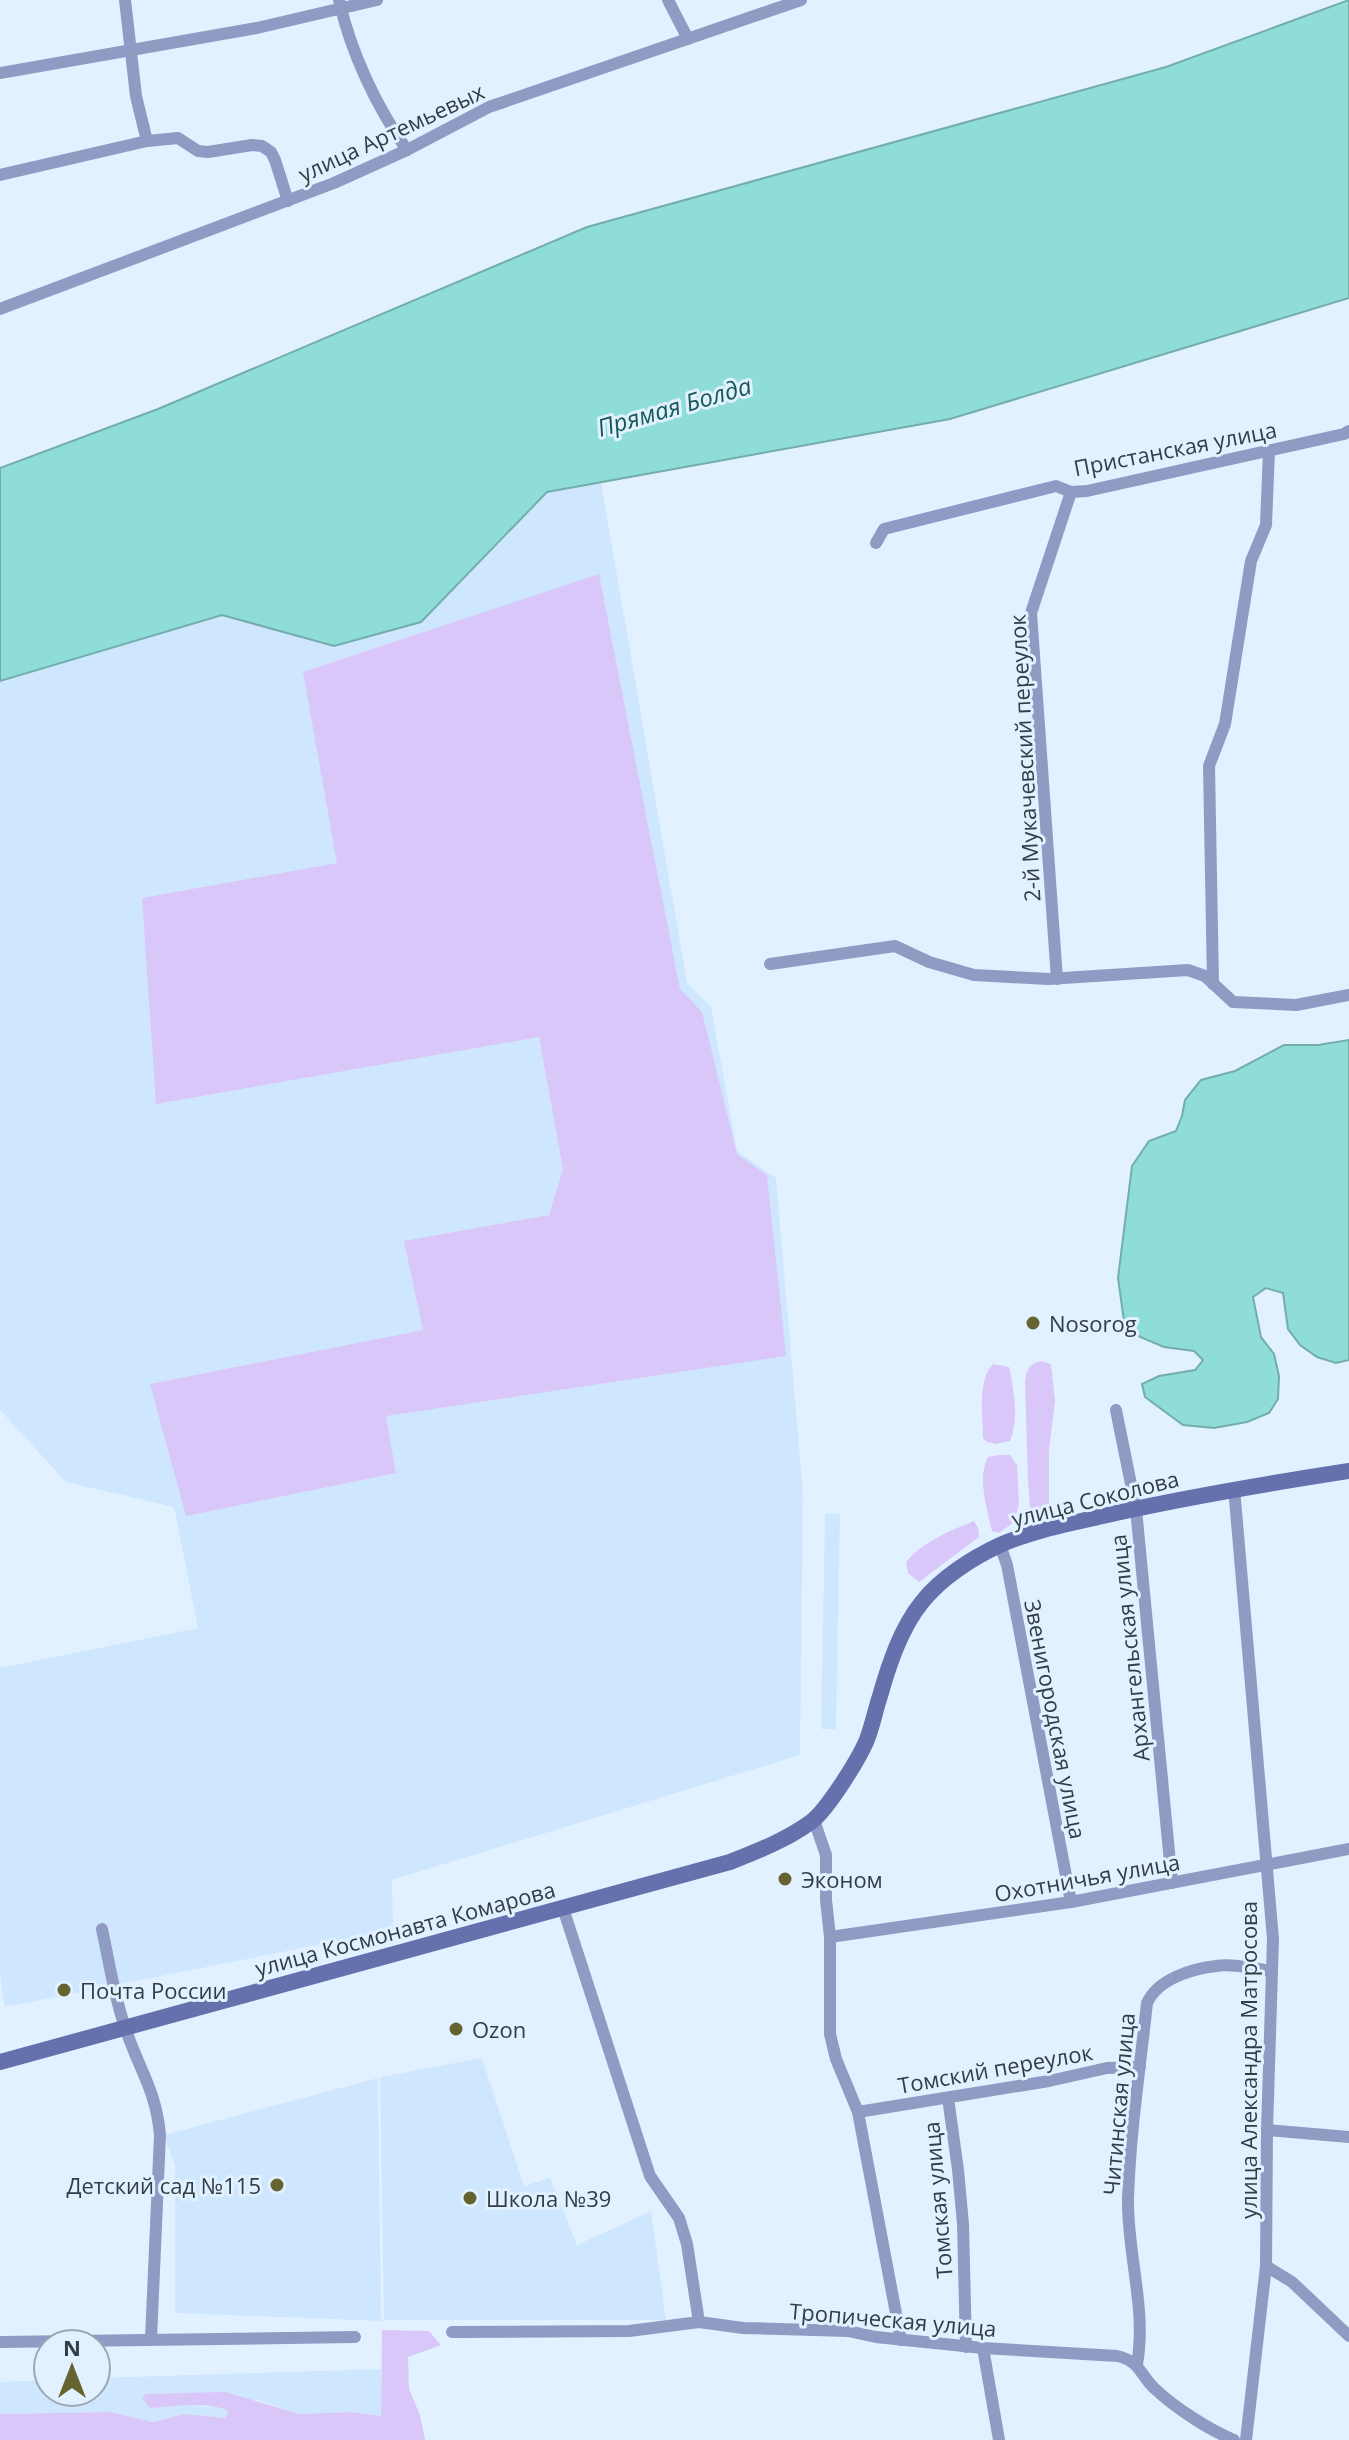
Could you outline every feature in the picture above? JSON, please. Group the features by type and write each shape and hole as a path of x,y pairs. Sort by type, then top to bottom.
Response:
{"main road":[{"name":"улица Соколова","path":"814,1820 839,1788 866,1743 900,1640 923,1601 974,1559 1000,1545 1029,1535 1136,1509 1234,1488 1349,1471"},
{"name":"улица Космонавта Комарова","path":"0,2062 730,1862 780,1841 814,1820"}],"street":[{"path":"125,0 136,96 147,141"},
{"path":"0,73 257,28 340,5 377,0"},
{"path":"668,0 688,39"},
{"name":"улица Артемьевых","path":"0,309 334,183 407,150 489,107 801,0"},
{"path":"340,5 372,91 388,123 407,150"},
{"path":"0,175 147,141 178,138 198,151 208,152 262,146 271,152 275,160 288,201"},
{"name":"Пристанская улица","path":"876,543 884,529 1056,486 1071,492 1087,491 1349,431"},
{"path":"1213,984 1209,766 1225,724 1251,561 1266,525 1269,450"},
{"name":"2-й Мукачевский переулок","path":"1057,979 1031,613 1071,492"},
{"path":"770,964 895,946 929,962 974,975 1057,979 1188,970 1205,976 1233,1002 1296,1005 1349,995"},
{"name":"Архангельская улица","path":"1116,1410 1136,1509 1172,1883"},
{"name":"улица Александра Матросова","path":"1234,1488 1273,1939 1266,2266 1246,2440"},
{"name":"Звенигородская улица","path":"1000,1545 1007,1565 1071,1902"},
{"path":"814,1820 826,1855 830,2034 836,2059 858,2112 901,2340"},
{"name":"Охотничья улица","path":"830,1937 1071,1902 1349,1849"},
{"path":"563,1908 650,2176 679,2218 687,2244 699,2322"},
{"path":"102,1929 125,2028 152,2090 159,2123 151,2339"},
{"name":"Читинская улица","path":"1137,2364 1140,2338 1128,2201 1147,2003 1152,1992 1164,1982 1218,1965 1272,1971"},
{"name":"Томский переулок","path":"858,2112 1049,2081 1107,2068 1140,2067"},
{"name":"Томская улица","path":"948,2098 963,2224 966,2347"},
{"path":"1267,2130 1349,2137"},
{"path":"1266,2266 1292,2282 1349,2336"},
{"name":"Тропическая улица","path":"452,2332 629,2331 699,2322 743,2328 848,2331 966,2347 1117,2356 1137,2364"},
{"path":"0,2342 355,2337"},
{"path":"983,2348 999,2437"},
{"path":"1137,2364 1154,2388 1192,2416 1234,2440"}],"shaded area":[{"path":"599,470 687,983 711,1007 737,1151 776,1178 803,1493 800,1755 392,1880 393,1930 5,2007 0,1976 0,1668 198,1628 174,1507 66,1482 0,1410 0,667"},
{"path":"599,574 680,989 702,1012 737,1154 767,1175 786,1356 386,1416 396,1473 186,1516 150,1384 423,1330 404,1241 549,1215 563,1169 539,1037 156,1104 142,898 337,863 303,672"},
{"path":"1041,1361 1051,1364 1055,1401 1049,1450 1049,1505 1036,1512 1030,1507 1025,1382 1029,1368"},
{"path":"993,1364 1009,1367 1015,1404 1010,1441 996,1444 983,1438 983,1389"},
{"path":"1010,1455 1017,1465 1019,1504 1014,1522 999,1533 992,1531 983,1474 988,1457"},
{"path":"825,1514 840,1514 836,1729 821,1729"},
{"path":"974,1521 979,1537 919,1582 908,1573 906,1562 920,1549"},
{"name":"Школа №39","path":"482,2058 524,2186 550,2178 577,2245 651,2211 666,2320 384,2320 380,2077"},
{"name":"Детский сад №115","path":"378,2078 381,2321 175,2313 175,2166 164,2135"},
{"path":"382,2330 429,2331 441,2345 408,2357 409,2389 420,2415 425,2440 0,2440 0,2414 110,2412 153,2422 184,2414 225,2418 229,2412 202,2405 150,2408 142,2398 146,2394 225,2392 300,2414 351,2412 381,2416"},
{"path":"381,2369 381,2416 351,2412 300,2414 257,2400 192,2407 221,2406 229,2412 225,2418 184,2414 153,2422 110,2412 0,2414 0,2382 32,2381 32,2408 112,2408 112,2377"}],"water":[{"name":"Прямая Болда","path":"1349,0 1349,298 950,419 547,492 421,622 334,646 222,615 0,681 0,468 158,409 587,227 1166,67"},
{"path":"1349,1040 1349,1360 1336,1363 1317,1357 1300,1345 1288,1329 1283,1293 1266,1288 1253,1297 1261,1337 1274,1354 1279,1376 1278,1399 1269,1413 1247,1422 1214,1428 1183,1425 1145,1397 1142,1384 1159,1376 1195,1370 1203,1360 1194,1351 1164,1347 1140,1337 1124,1321 1118,1278 1132,1166 1149,1141 1176,1131 1185,1100 1201,1080 1235,1071 1284,1045 1318,1045"}],"place":[{"name":"Nosorog","path":"1033,1323"},
{"name":"Эконом","path":"785,1879"},
{"name":"Почта России","path":"64,1990"},
{"name":"Ozon","path":"456,2029"},
{"name":"Детский сад №115","path":"277,2185"},
{"name":"Школа №39","path":"470,2198"}]}
